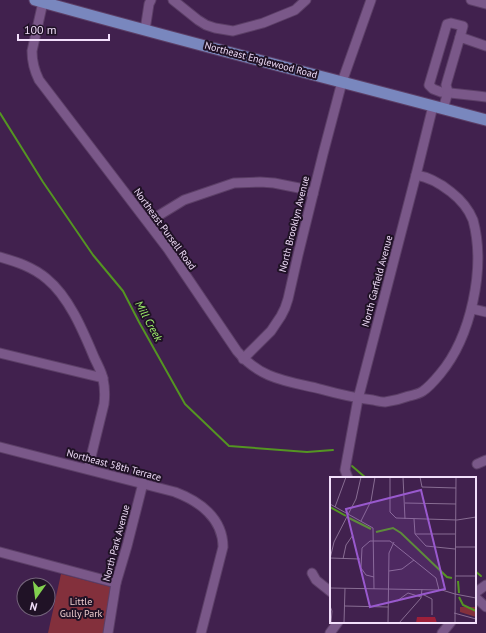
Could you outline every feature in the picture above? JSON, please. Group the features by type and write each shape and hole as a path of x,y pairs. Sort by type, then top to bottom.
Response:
{"main road":[{"name":"Northeast Englewood Road","path":"39,1 486,120"}],"street":[{"path":"173,0 206,25 233,31 263,23 296,10 306,0"},
{"path":"342,82 371,0"},
{"path":"471,0 486,4"},
{"name":"Northeast Pursell Road","path":"39,1 32,51 32,59 39,80 168,249 236,351 243,359 258,371 266,375 358,399 385,402 422,392 435,379 453,356 466,330 473,309 479,280 480,251 477,236 473,221 460,201 447,189 431,179 416,175"},
{"path":"145,30 147,1"},
{"path":"486,46 460,37 463,26 451,23 447,24 429,85 433,89 441,92 486,98"},
{"name":"North Garfield Avenue","path":"348,477 345,470 358,399 416,175 438,107 448,92 446,85 460,37"},
{"name":"North Brooklyn Avenue","path":"243,359 271,331 279,320 288,300 313,194 342,82"},
{"path":"148,222 184,200 234,183 274,183 299,188 313,194"},
{"path":"0,257 32,269 55,286 82,329 103,378 105,395 104,404 88,469"},
{"path":"473,309 486,312"},
{"path":"0,353 103,378"},
{"name":"Northeast 58th Terrace","path":"0,447 175,492 189,498 205,509 219,526 222,534 223,546 201,633"},
{"name":"North Park Avenue","path":"108,633 116,583 143,483"},
{"path":"0,552 116,583"},
{"path":"312,573 316,580 330,591"},
{"path":"476,592 486,585"},
{"path":"476,598 486,607"},
{"path":"330,633 337,623"},
{"path":"442,633 450,623"}],"green space":[{"name":"Little Gully Park","path":"61,574 111,587 105,633 48,633 52,617 56,617 56,597"}],"waterway":[{"name":"Mill Creek","path":"0,113 43,182 93,255 123,291 185,404 229,446 307,452 333,450"},
{"name":"Mill Creek","path":"352,466 365,477"},
{"name":"Mill Creek","path":"476,572 481,576"}]}
